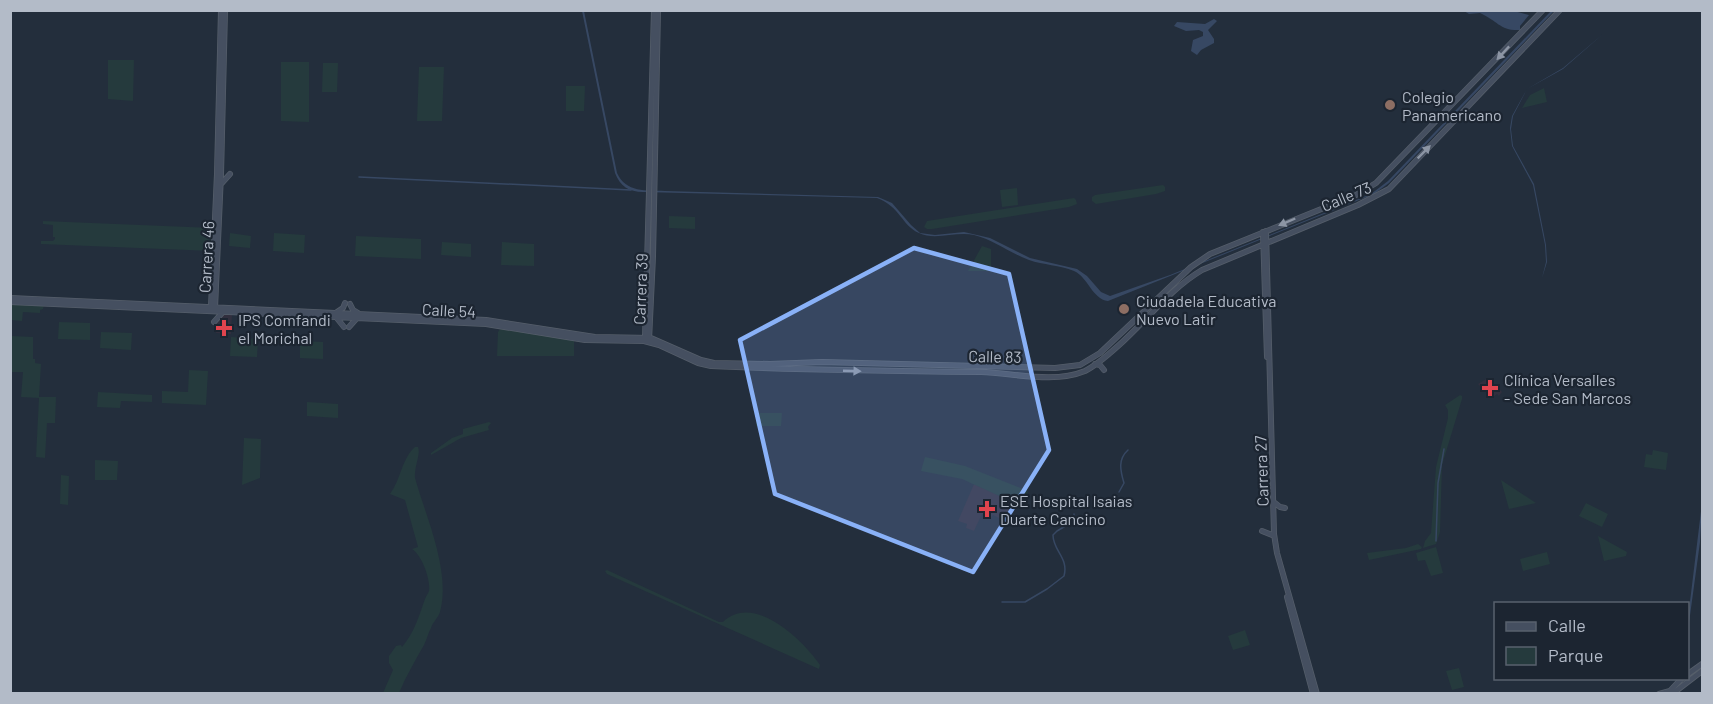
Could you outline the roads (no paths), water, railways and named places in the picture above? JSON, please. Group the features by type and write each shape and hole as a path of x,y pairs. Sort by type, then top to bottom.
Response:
{"main road":[{"name":"Carrera 46","path":"219,183 221,10"},
{"name":"Carrera 46","path":"213,308 225,10"},
{"name":"Carrera 39","path":"651,256 654,216 656,10"},
{"name":"Calle 73","path":"1106,349 1143,313 1153,308 1199,272 1265,237 1365,191 1379,181 1400,162 1543,10"},
{"name":"Calle 73","path":"1107,356 1147,319 1153,308 1188,270 1201,260 1221,249 1265,237 1380,196 1560,10"},
{"path":"1400,162 1407,169"},
{"path":"211,175 219,183 231,174"},
{"name":"Carrera 39","path":"648,337 654,197"},
{"name":"Carrera 27","path":"1265,237 1274,534 1277,553 1317,693"},
{"name":"Carrera 27","path":"1265,237 1272,536 1276,560 1312,693"},
{"path":"201,306 214,295 225,309 214,322"},
{"name":"Calle 54","path":"10,300 213,308"},
{"name":"Calle 54","path":"10,300 486,322 595,337 648,337 694,358 709,362 879,364"},
{"path":"347,303 360,316 346,327 333,314 347,303"},
{"path":"1143,313 1148,314 1147,319"},
{"path":"496,315 507,324 496,332 486,322 496,315"},
{"name":"Calle 54","path":"507,324 585,340 648,337 698,363 711,366 880,371"},
{"name":"Calle 83","path":"879,364 1061,368 1084,363 1106,349"},
{"name":"Calle 83","path":"880,371 1060,376 1078,373 1107,356"},
{"path":"822,362 825,367 822,370"},
{"path":"834,363 831,366 834,370"},
{"path":"1095,364 1104,370"},
{"path":"922,365 925,368 923,372"},
{"path":"933,365 930,369 933,372"},
{"path":"1050,368 1053,373 1050,376"},
{"path":"1060,376 1057,372 1061,368"},
{"path":"1274,501 1280,507 1286,508"},
{"path":"1262,531 1272,536"},
{"path":"1689,672 1702,664"},
{"path":"1672,693 1702,671"},
{"path":"1689,672 1696,673 1695,677"},
{"path":"1659,693 1670,691 1680,680"}],"water":[{"path":"582,11 584,11 617,173 631,187 651,191 878,197 892,203 920,233 935,235 964,232 990,238 1030,258 1077,269 1087,276 1101,292 1110,296 1170,275 1371,194 1388,181 1551,11 1554,11 1389,183 1374,194 1108,301 1098,296 1074,271 1029,260 981,237 967,234 932,236 919,233 913,230 891,206 877,198 643,192 629,189 622,185 615,173"},
{"path":"1464,11 1514,11 1529,15 1520,26 1520,30 1513,30 1503,27 1480,13 1469,14"},
{"path":"1214,19 1217,21 1208,30 1214,43 1197,55 1191,51 1193,40 1203,36 1203,32 1186,31 1174,26 1177,22 1205,24"},
{"path":"1603,34 1563,69 1527,89 1563,68"},
{"path":"1527,89 1513,116 1511,129 1513,146 1534,184 1546,245 1547,262 1542,278 1546,262 1545,245 1533,185 1512,146 1510,128 1512,116"},
{"path":"1702,503 1700,542 1689,623"}],"waterway":[{"path":"359,177 631,190"},
{"path":"1436,541 1438,483 1444,449"},
{"path":"1119,492 1124,483 1121,461 1128,450"},
{"path":"1002,602 1025,602 1064,576 1063,559 1055,546 1053,535 1074,521 1074,514"}],"place":[{"name":"Colegio Panamericano","path":"1390,105"},
{"name":"Ciudadela Educativa Nuevo Latir","path":"1124,309"},
{"name":"IPS Comfandi el Morichal","path":"224,328"},
{"name":"Clínica Versalles - Sede San Marcos","path":"1490,388"},
{"name":"ESE Hospital Isaias Duarte Cancino","path":"987,509"}]}
